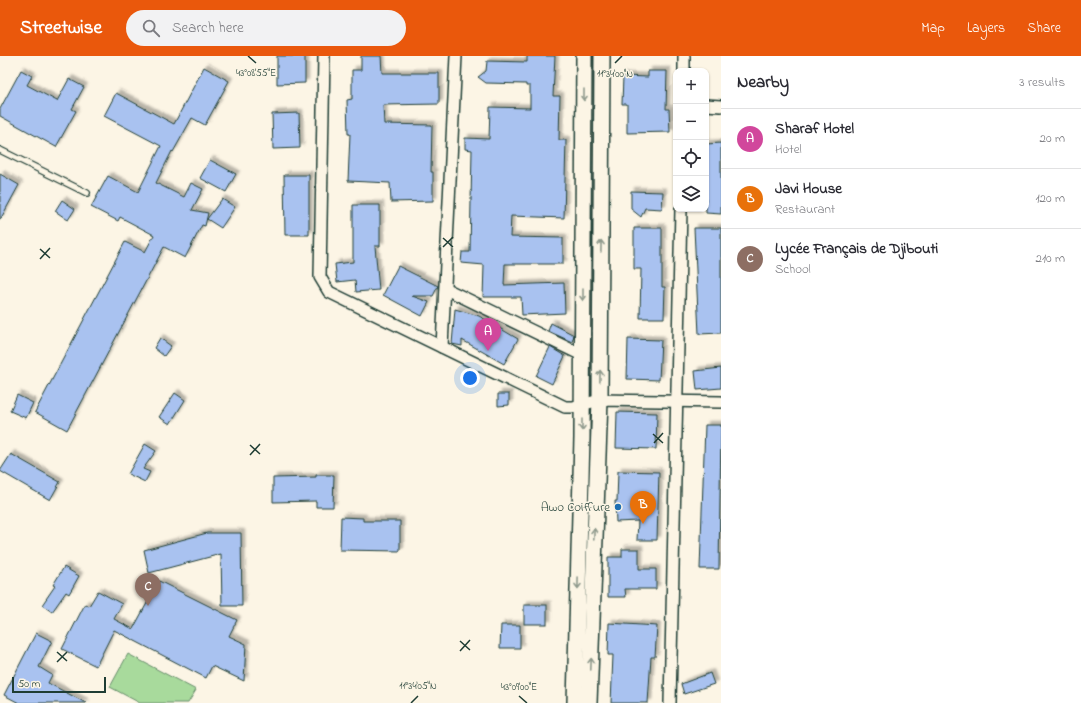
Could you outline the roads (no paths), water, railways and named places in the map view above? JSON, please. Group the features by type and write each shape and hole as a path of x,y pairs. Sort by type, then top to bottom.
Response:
{"street":[{"path":"324,56 320,277 329,292 565,407 582,406 600,400 676,400 721,402"},
{"path":"442,347 446,289 456,56"},
{"path":"575,703 582,406 584,56"},
{"path":"589,703 600,400 602,56"},
{"path":"684,56 684,68"},
{"path":"709,105 721,106"},
{"path":"670,703 681,212"},
{"path":"446,289 582,355"}],"lane":[{"path":"0,150 87,193"}],"place":[{"name":"Sharaf Hotel","path":"488,351"},
{"name":"Awo Coiffure","path":"618,507"},
{"name":"Javi House","path":"643,524"},
{"name":"Lycée Français de Djibouti","path":"148,606"}]}
